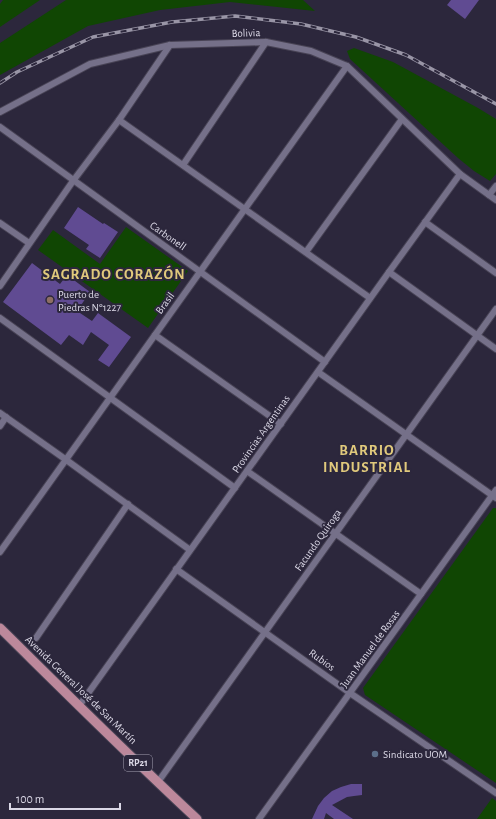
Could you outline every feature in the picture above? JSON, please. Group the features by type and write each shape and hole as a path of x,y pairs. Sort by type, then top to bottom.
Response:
{"main road":[{"name":"Avenida General José de San Martín","path":"0,628 79,706 198,819"}],"street":[{"name":"Bolivia","path":"0,112 90,64 170,45 266,42 311,51 347,66 460,174 496,200"},
{"path":"183,165 266,42"},
{"path":"0,286 73,181 119,120 170,45"},
{"name":"Brasil","path":"0,552 347,66"},
{"path":"306,252 402,119"},
{"path":"119,120 370,298"},
{"name":"Carbonell","path":"0,127 325,362"},
{"name":"Provincias Argentinas","path":"79,706 460,174"},
{"path":"489,195 496,186"},
{"path":"425,222 496,273"},
{"path":"0,223 29,243"},
{"path":"389,272 496,349"},
{"name":"Facundo Quiroga","path":"158,782 496,309"},
{"path":"0,318 235,488"},
{"path":"155,335 281,424"},
{"path":"318,372 406,435 495,494"},
{"path":"0,413 66,459 190,550"},
{"path":"0,426 6,418"},
{"path":"247,471 421,594"},
{"name":"Juan Manuel de Rosas","path":"259,819 495,494"},
{"path":"36,638 128,504"},
{"name":"Rubios","path":"176,569 350,693 496,793"}],"green space":[{"path":"3,0 40,0 0,27 0,4"},
{"path":"66,0 303,0 315,11 230,2 160,10 88,26 0,75 0,43"},
{"path":"354,48 393,62 496,119 496,174 490,181 474,171 458,158 350,59 347,51"},
{"path":"126,227 188,271 148,328 38,250 53,230 100,264"},
{"path":"493,508 496,508 496,783 365,695 363,688"},
{"path":"492,798 496,801 496,819 477,819"}],"building":[{"path":"451,0 479,0 465,19 447,5"},
{"path":"78,207 118,232 100,258 86,249 89,245 64,228"},
{"name":"Puerto de Piedras Nº1227","path":"32,263 60,284 67,275 90,292 77,311 92,321 98,313 131,337 109,367 98,360 109,345 91,332 83,345 69,335 61,345 3,302"},
{"path":"351,784 362,784 362,795 347,797 332,805 353,819 334,819 326,813 324,819 312,819 318,806 324,798 332,791"}],"railway":[{"path":"0,83 17,72 93,37 172,22 235,16 301,24 356,37 406,55 496,104"}],"place":[{"name":"Puerto de Piedras Nº1227","path":"50,300"},
{"name":"Sindicato UOM","path":"375,754"}],"district":[{"name":"SAGRADO CORAZÓN","path":"114,274"},
{"name":"BARRIO INDUSTRIAL","path":"367,458"}]}
